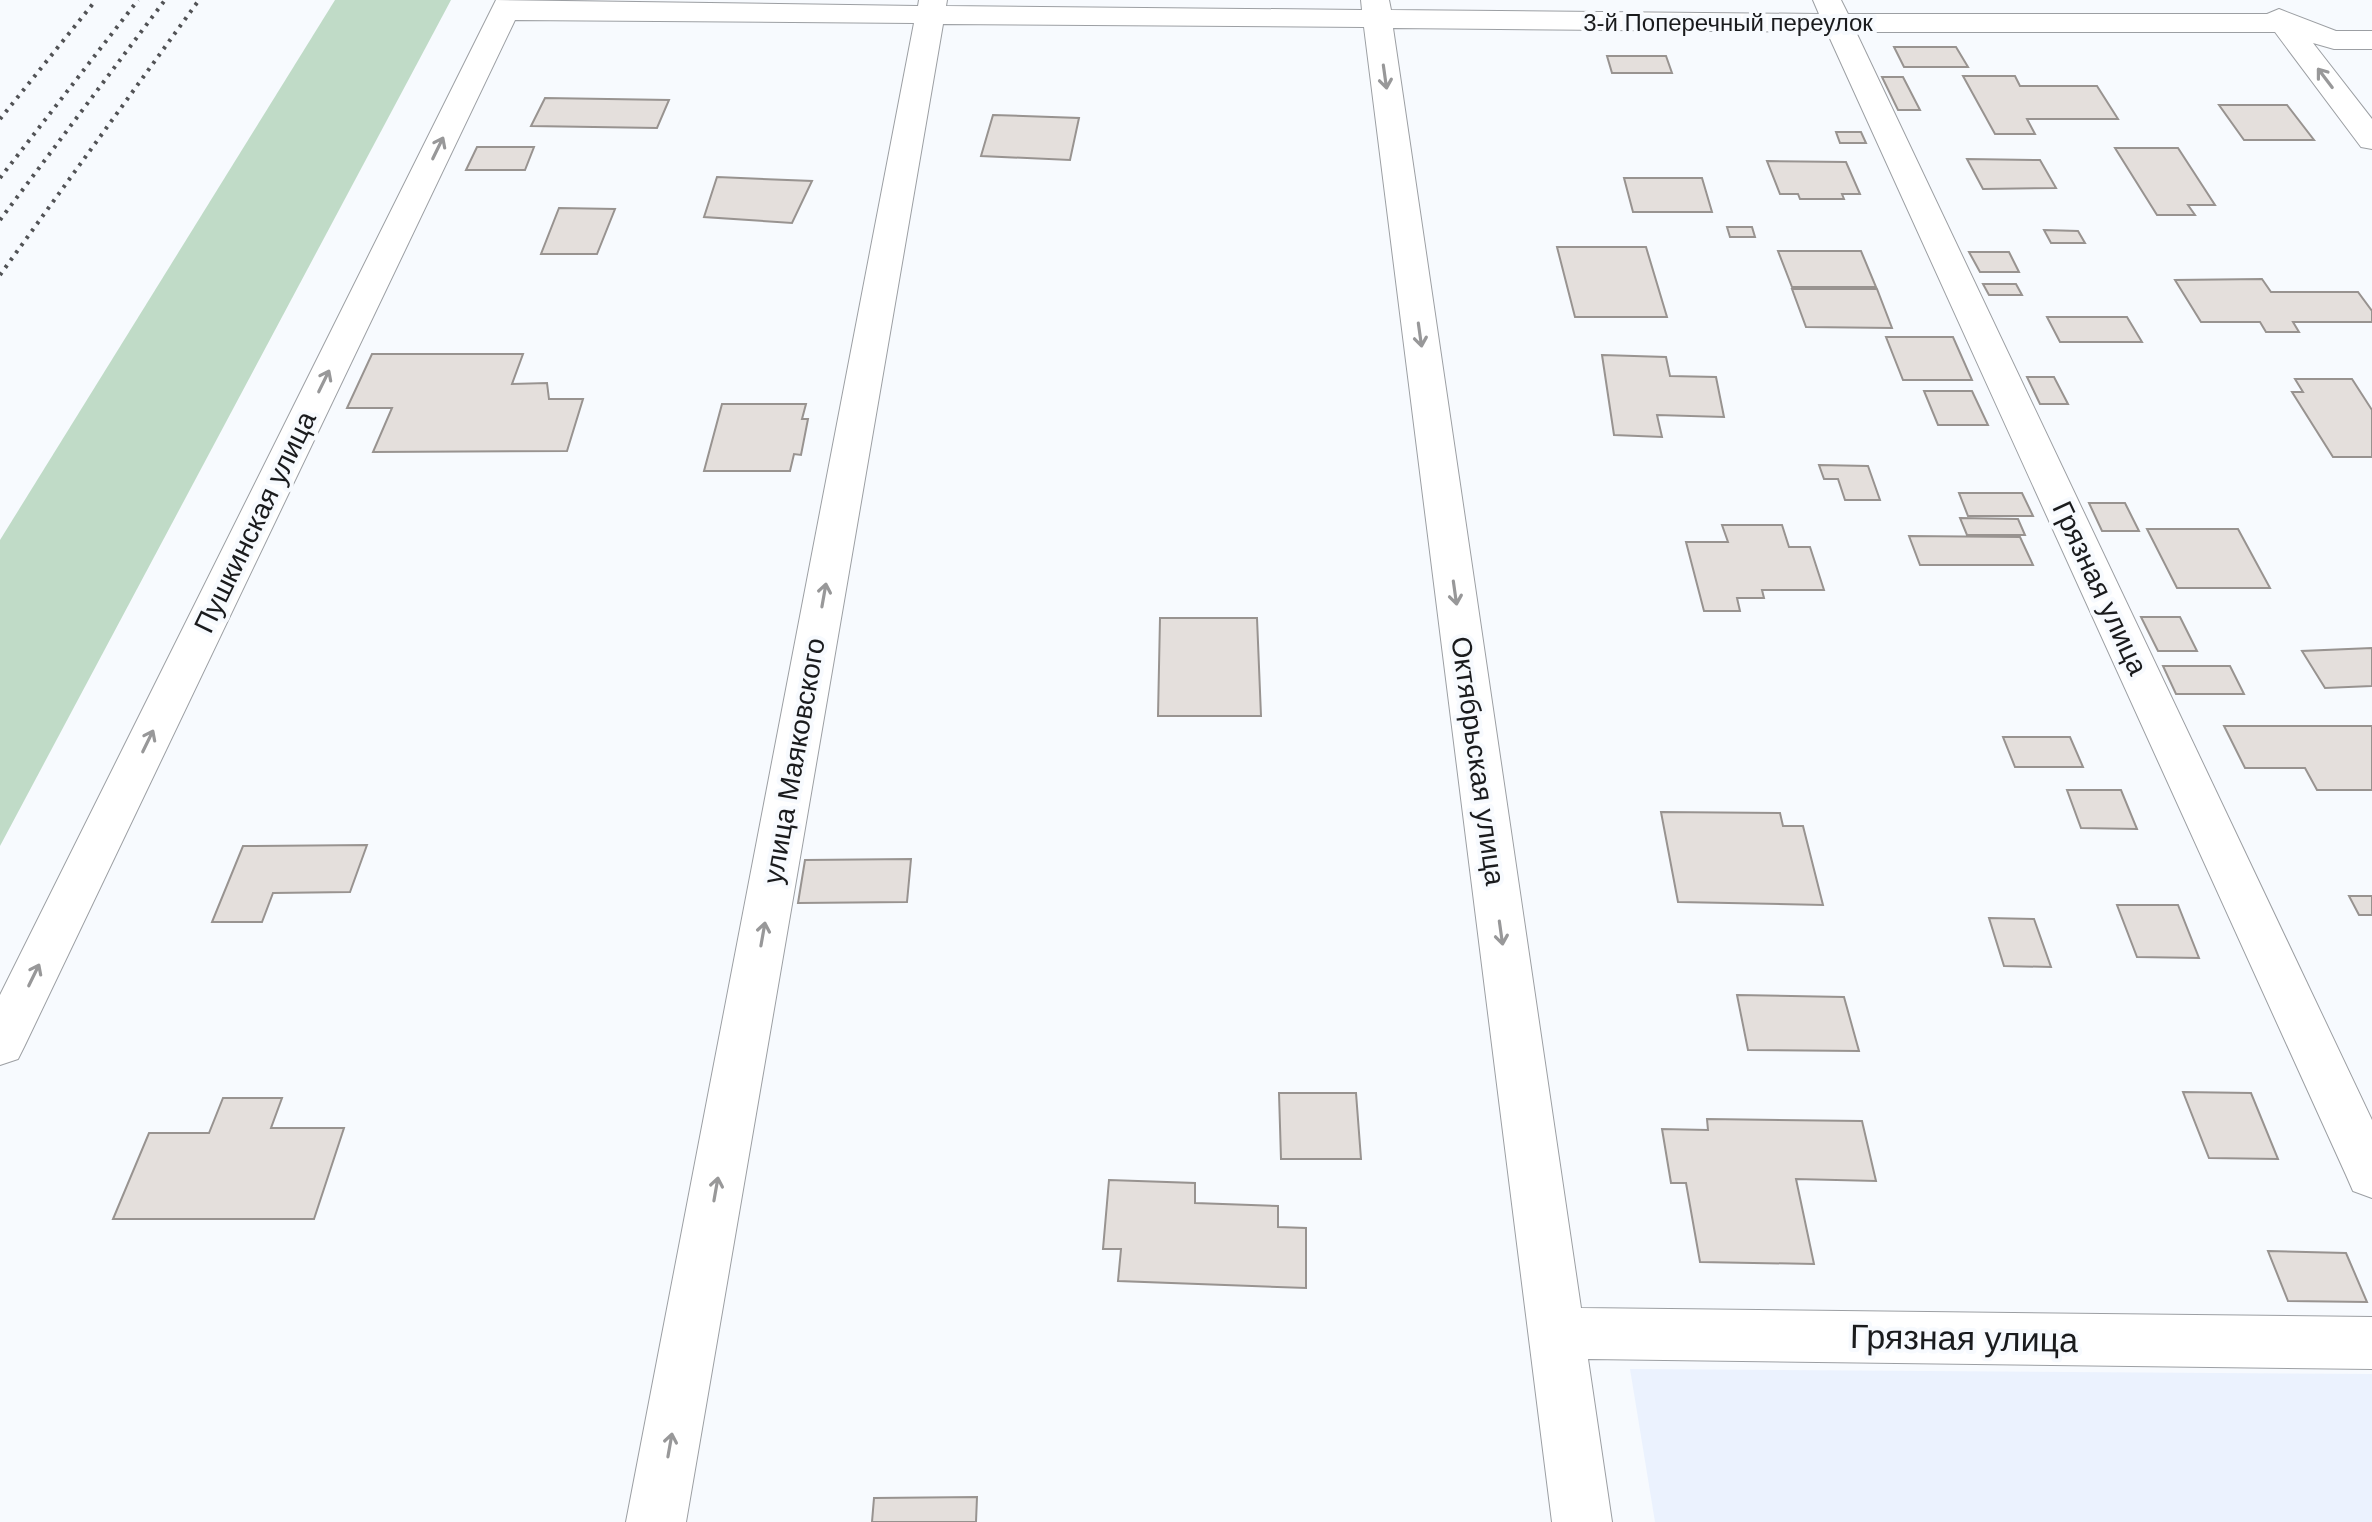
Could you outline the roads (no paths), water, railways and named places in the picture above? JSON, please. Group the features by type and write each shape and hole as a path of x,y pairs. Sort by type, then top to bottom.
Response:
{"street":[{"name":"3-й Поперечный переулок","path":"508,6 2273,11 2334,40 2372,40"},
{"name":"Пушкинская улица","path":"0,1045 508,6"},
{"name":"улица Маяковского","path":"656,1522 932,8"},
{"name":"Октябрьская улица","path":"1376,10 1582,1522"},
{"path":"2273,11 2372,140"},
{"name":"Грязная улица","path":"1833,12 2372,1175"},
{"name":"Грязная улица","path":"1556,1333 2372,1343"}],"railway":[{"path":"0,119 96,0"},
{"path":"0,178 138,0"},
{"path":"0,220 165,0"},
{"path":"0,275 199,0"}]}
